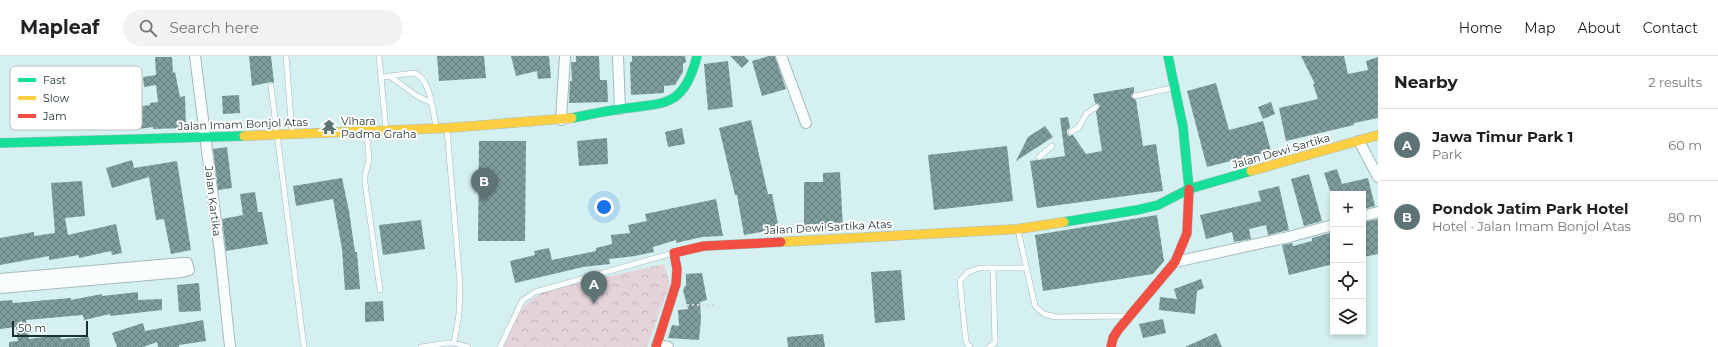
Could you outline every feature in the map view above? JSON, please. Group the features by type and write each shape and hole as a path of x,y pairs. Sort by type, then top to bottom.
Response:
{"street":[{"name":"Jalan Kartika","path":"195,56 230,347"},
{"path":"561,120 565,56"},
{"path":"618,56 620,109"},
{"name":"Jalan Imam Bonjol Atas","path":"0,143 367,132 436,129 561,120 620,109 657,105 670,100 682,91 692,75 697,56"},
{"path":"781,56 806,123"},
{"path":"1111,347 1113,338 1175,262 1187,233 1189,189 1183,127 1168,56"},
{"name":"Jalan Dewi Sartika","path":"1189,189 1359,141 1378,134"},
{"path":"1359,141 1378,177"},
{"name":"Jalan Dewi Sartika Atas","path":"674,253 704,246 1018,229 1151,206 1174,198 1189,189"},
{"path":"1366,215 1378,212"},
{"path":"1175,262 1289,237 1330,226"},
{"path":"668,347 656,346 676,284 677,275 674,253"},
{"path":"0,279 182,263 187,264 189,267 189,270 182,272 0,288"}],"lane":[{"path":"286,56 292,134"},
{"path":"380,56 387,131"},
{"path":"382,77 414,73 419,74 424,81 432,103 436,129"},
{"path":"391,77 417,96 432,103"},
{"path":"271,86 304,347"},
{"path":"1135,96 1175,87"},
{"path":"1071,132 1078,128 1087,112 1096,107"},
{"path":"447,128 460,284 459,314 454,344"},
{"path":"367,132 369,160 365,183 380,290"},
{"path":"1039,157 1052,146"},
{"path":"1018,229 1035,306 1044,314 1056,317 1130,316"},
{"name":"Jalan Dewi Sartika Atas","path":"500,347 522,301 535,292 674,253"},
{"path":"970,347 966,342 960,281 968,272 980,268 1026,268"},
{"path":"990,347 995,343 993,268"},
{"path":"421,347 447,343 467,347"}],"path":[{"path":"669,306 716,304"}],"green space":[{"path":"664,264 670,284 647,347 504,347 519,313 538,295 548,290"}],"building":[{"path":"249,56 271,56 274,83 271,82 252,86"},
{"path":"437,56 484,56 486,78 439,81"},
{"path":"511,56 549,56 551,78 538,79 537,71 516,76"},
{"path":"576,56 599,56 600,80 607,80 608,102 569,103 570,81 572,81 571,62 576,62"},
{"path":"632,56 685,56 686,62 683,64 683,72 675,85 664,86 664,93 631,95 630,62 632,62"},
{"path":"730,56 744,56 749,61 742,68"},
{"path":"769,56 775,56 786,89 762,96 752,61"},
{"path":"1301,56 1344,56 1348,74 1368,70 1366,61 1378,57 1378,118 1286,141 1279,108 1318,99 1313,84 1315,84"},
{"path":"155,57 172,57 173,73 175,72 180,97 185,96 186,128 153,129 153,127 142,129 142,106 158,102 156,85 144,87 143,77 156,75"},
{"path":"728,61 733,107 708,110 704,64"},
{"path":"1216,83 1229,130 1263,121 1271,151 1207,167 1187,91"},
{"path":"1134,87 1134,92 1131,96 1136,100 1143,146 1156,144 1163,191 1037,208 1030,161 1065,156 1060,118 1068,117 1070,128 1067,130 1067,134 1069,136 1073,135 1086,154 1102,151 1096,112 1100,106 1095,103 1093,94"},
{"path":"239,95 240,113 223,114 222,96"},
{"path":"1271,102 1275,114 1263,119 1258,107"},
{"path":"751,120 768,194 772,194 779,229 744,235 737,195 735,195 719,128"},
{"path":"1045,126 1053,137 1016,161 1028,137"},
{"path":"682,128 685,144 668,147 665,132"},
{"path":"607,138 608,164 579,166 577,141"},
{"path":"479,141 526,141 525,241 478,241"},
{"path":"1007,146 1013,201 934,210 928,155"},
{"path":"227,147 232,188 218,190 213,149"},
{"path":"132,160 134,168 177,161 191,250 171,254 164,219 156,220 149,177 112,188 106,168"},
{"path":"1337,169 1342,184 1368,178 1375,206 1366,208 1366,191 1330,191 1324,173"},
{"path":"840,172 843,229 804,232 804,182 823,182 823,173"},
{"path":"1309,174 1322,221 1304,226 1291,179"},
{"path":"342,178 355,252 357,252 360,289 345,290 342,249 333,199 296,206 293,186"},
{"path":"82,181 85,216 65,218 68,235 116,224 122,253 112,255 111,251 79,258 79,255 49,260 49,256 0,265 0,238 34,232 34,236 55,233 51,183"},
{"path":"1279,186 1289,230 1268,235 1266,225 1249,229 1251,239 1234,242 1232,232 1206,239 1200,215 1261,201 1258,191"},
{"path":"255,192 258,212 262,212 268,244 226,251 222,219 243,215 240,194"},
{"path":"716,199 723,236 702,237 676,243 676,240 653,247 654,252 609,259 610,264 583,267 515,283 510,261 535,255 534,251 549,248 552,260 596,251 596,248 612,244 611,235 630,233 628,225 647,221 645,214"},
{"path":"1157,215 1164,261 1153,274 1043,291 1035,235"},
{"path":"1378,219 1378,254 1366,256 1366,227 1366,221"},
{"path":"421,220 425,249 383,255 379,225"},
{"path":"1330,233 1330,265 1289,275 1282,245 1292,243 1293,246 1312,241 1312,238"},
{"path":"901,270 905,320 875,323 871,272"},
{"path":"702,273 707,300 700,302 701,319 699,340 668,338 672,325 679,326 678,310 688,309 683,290 686,286 686,274"},
{"path":"1201,279 1204,288 1197,291 1195,314 1159,310 1160,297 1177,299 1174,289"},
{"path":"199,283 201,311 179,312 177,285"},
{"path":"138,292 138,300 162,299 162,310 110,316 110,314 84,320 83,315 26,320 29,339 60,335 61,339 89,337 90,347 9,347 9,342 18,341 16,327 0,329 0,301 12,300 13,303 71,298 71,300 102,294 102,296"},
{"path":"383,301 384,321 365,322 365,302"},
{"path":"1163,319 1166,333 1143,338 1139,324"},
{"path":"203,320 206,341 179,345 179,347 158,347 157,342 143,347 117,347 112,333 143,323 145,331"},
{"path":"1216,333 1222,347 1185,347"},
{"path":"823,334 825,347 788,347 787,337"}],"traffic: fast":[{"path":"572,118 661,103 671,99 679,94 686,85 692,73 697,56"},
{"path":"1168,56 1183,127 1189,189 1251,171"},
{"path":"0,143 244,136"},
{"path":"1064,222 1158,205 1189,189"}],"traffic: slow":[{"path":"244,136 447,128 572,118"},
{"path":"1251,171 1378,135"},
{"path":"781,242 1018,229 1064,222"}],"traffic: jam":[{"path":"1111,347 1113,338 1118,330 1175,262 1187,233 1189,189"},
{"path":"656,347 676,284 677,269 674,253 704,246 781,242"}],"place":[{"name":"Vihara Padma Graha","path":"329,127"},
{"name":"Pondok Jatim Park Hotel","path":"484,201"},
{"name":"Jawa Timur Park 1","path":"594,304"}]}
